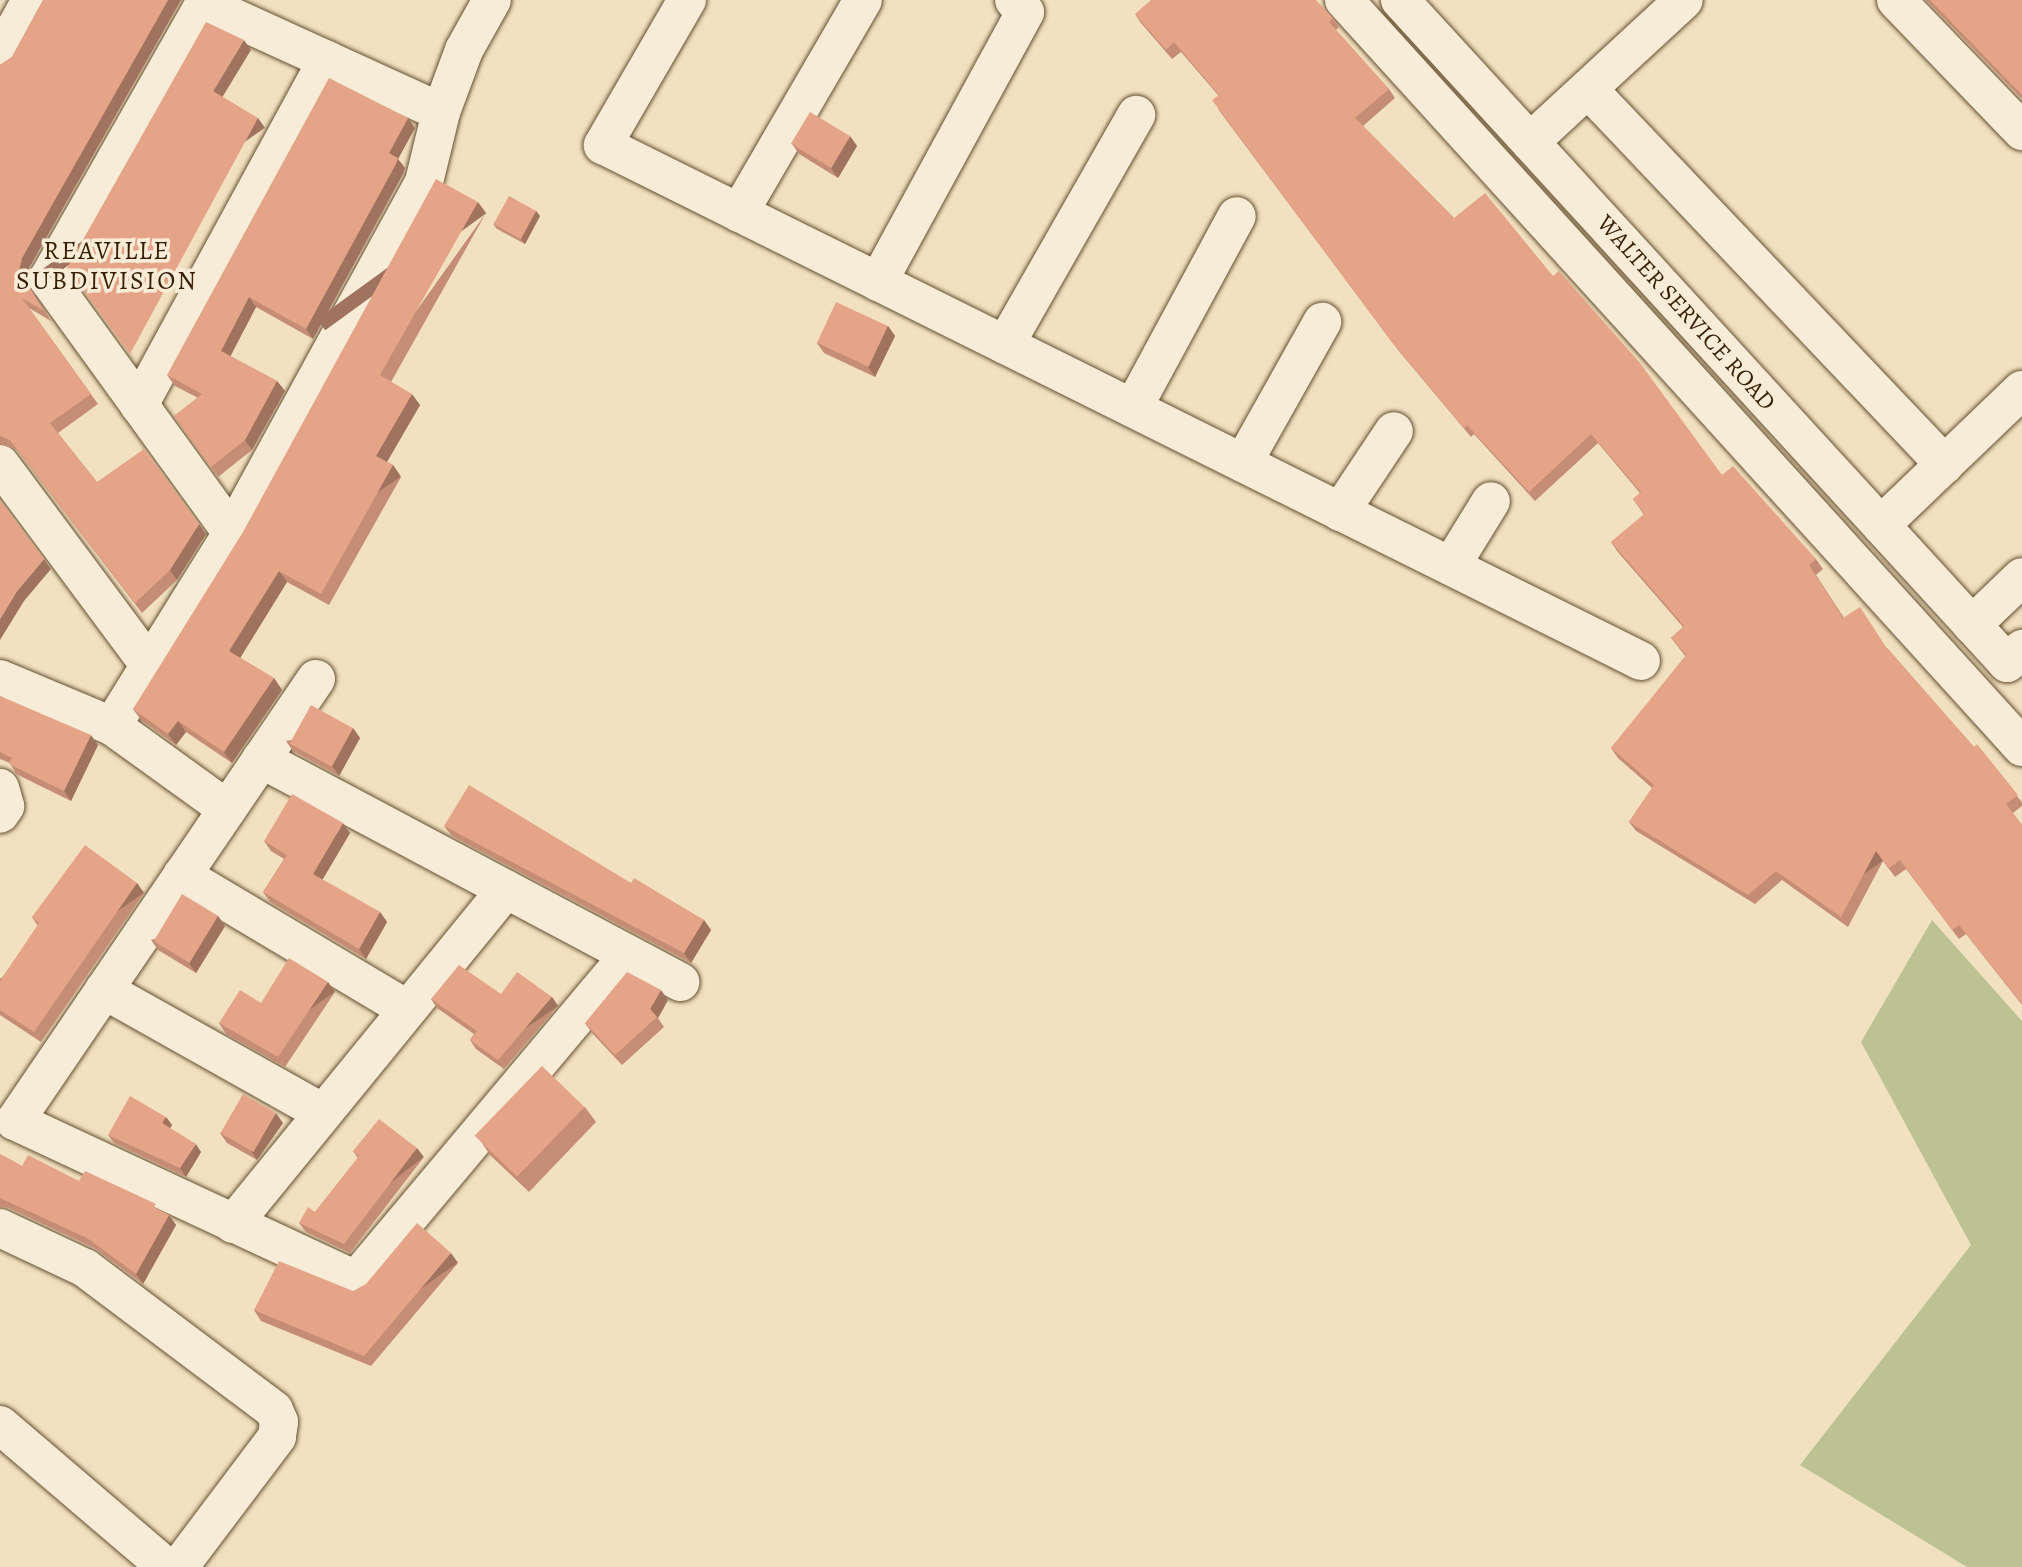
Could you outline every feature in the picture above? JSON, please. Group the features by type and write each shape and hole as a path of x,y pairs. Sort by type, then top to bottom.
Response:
{"street":[{"path":"0,56 31,0"},
{"path":"111,726 151,667 232,533 424,182 441,112 464,50 492,0"},
{"path":"687,0 603,145 1642,661"},
{"path":"739,213 863,0"},
{"path":"878,282 1025,12 1014,0"},
{"path":"1344,0 2022,747"},
{"name":"WALTER SERVICE ROAD","path":"1400,0 2007,663 2022,649"},
{"path":"1530,142 1684,0"},
{"path":"1896,0 2022,131"},
{"path":"232,533 48,279 204,4 441,112"},
{"path":"139,405 327,60"},
{"path":"1588,89 1945,465"},
{"path":"1005,345 1136,115"},
{"path":"1133,408 1237,216"},
{"path":"1243,463 1322,322"},
{"path":"1881,526 2022,390"},
{"path":"1340,512 1394,431"},
{"path":"5,485 151,667"},
{"path":"1451,566 1491,501"},
{"path":"1972,625 2022,577"},
{"path":"0,679 111,726 227,809"},
{"path":"316,679 15,1121 356,1280 629,955"},
{"path":"261,759 680,982"},
{"path":"0,788 5,806 0,814"},
{"path":"182,875 407,1009"},
{"path":"233,1224 321,1112 506,889"},
{"path":"104,990 321,1112"},
{"path":"0,1228 85,1268 274,1410 277,1437 179,1567"},
{"path":"0,1425 166,1567"}],"green space":[{"path":"1932,920 2022,1021 2022,1567 1967,1567 1800,1465 1971,1245 1861,1042"}],"building":[{"path":"43,0 168,0 22,258 19,271 44,311 22,298 91,394 50,423 97,482 144,449 199,524 170,570 135,603 10,440 0,436 0,65 12,57"},
{"path":"1151,0 1316,0 1333,18 1329,22 1389,89 1355,118 1454,218 1485,193 1553,276 1559,271 1640,363 1722,475 1733,466 1816,559 1809,565 1843,618 1860,607 1886,647 1974,747 1977,744 2018,795 2006,804 2022,825 2022,1004 1959,925 1952,930 1900,860 1889,868 1876,851 1841,917 1776,871 1748,895 1629,822 1654,785 1611,748 1686,655 1671,638 1684,626 1611,542 1644,514 1633,499 1641,492 1591,434 1529,492 1467,425 1464,428 1391,341 1212,100 1219,95 1174,42 1166,50 1135,14"},
{"path":"1930,0 2022,0 2022,95"},
{"path":"206,22 244,40 213,91 258,118 130,354 67,268"},
{"path":"329,78 408,118 389,153 398,158 306,329 249,297 221,351 277,381 245,440 211,467 174,416 202,394 167,375"},
{"path":"810,112 850,136 831,168 791,144"},
{"path":"436,179 478,202 380,375 412,394 376,456 393,465 321,594 279,571 229,651 274,678 224,752 178,721 168,734 133,709 243,532"},
{"path":"509,196 536,211 521,239 493,224"},
{"path":"836,302 888,326 869,367 817,343"},
{"path":"0,500 44,559 17,591 0,619"},
{"path":"0,696 91,735 64,791 9,764 12,758 0,752"},
{"path":"311,705 353,728 332,767 290,743"},
{"path":"469,785 631,883 634,878 704,920 684,953 444,826"},
{"path":"292,794 343,823 313,874 380,912 359,949 263,892 287,855 264,841"},
{"path":"85,845 137,883 34,1032 0,1010 0,981 39,923 32,917"},
{"path":"182,894 218,916 190,963 154,941"},
{"path":"289,958 328,982 278,1057 219,1023 240,990 261,1003"},
{"path":"459,965 501,994 517,972 552,997 498,1060 470,1040 477,1031 431,999"},
{"path":"627,972 661,990 650,1009 657,1017 615,1055 585,1023"},
{"path":"542,1066 584,1107 517,1177 475,1136"},
{"path":"243,1094 276,1113 253,1152 221,1133"},
{"path":"130,1096 166,1117 162,1123 196,1144 180,1168 108,1135"},
{"path":"379,1119 417,1148 344,1244 299,1223 308,1207 315,1212 359,1156 353,1151"},
{"path":"0,1154 22,1166 28,1155 79,1181 85,1171 156,1204 154,1207 169,1215 136,1274 87,1238 0,1198"},
{"path":"417,1223 451,1253 364,1356 254,1310 279,1261 353,1291 366,1284"}],"district":[{"name":"REAVILLE SUBDIVISION","path":"107,266"}]}
